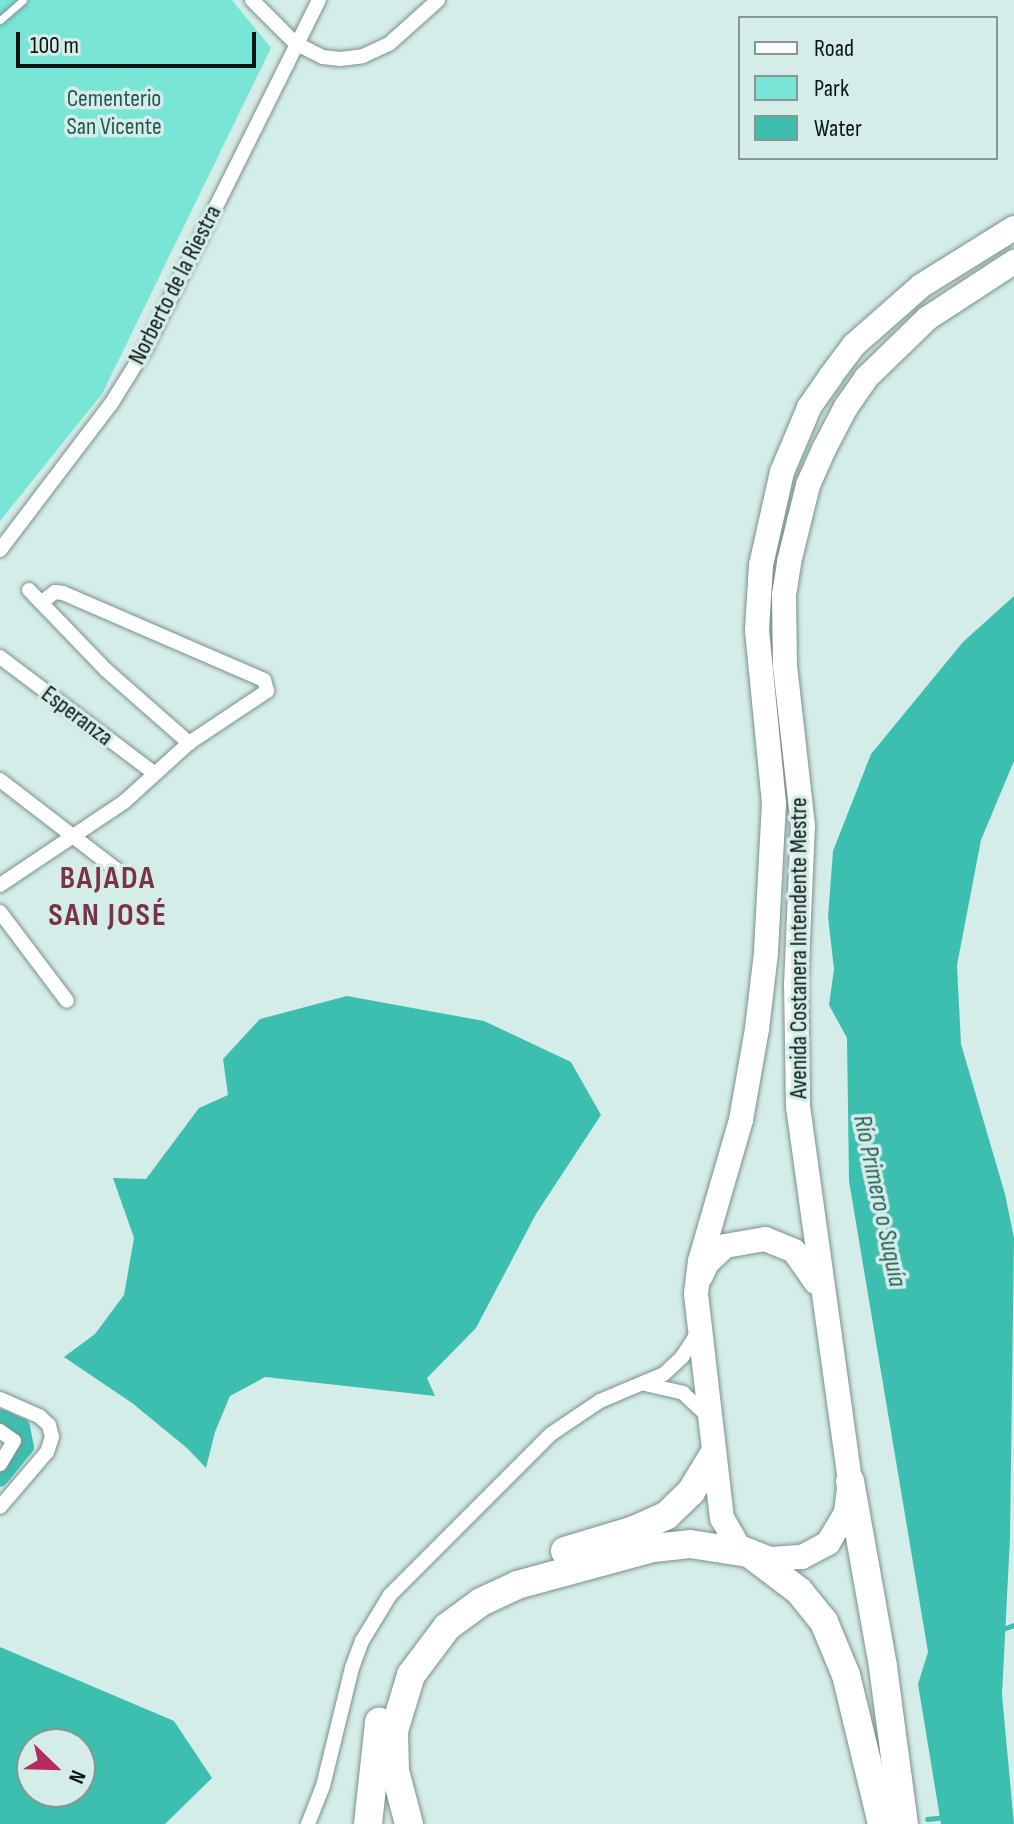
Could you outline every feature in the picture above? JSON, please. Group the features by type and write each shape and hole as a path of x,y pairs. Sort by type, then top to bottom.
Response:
{"highway":[{"path":"368,1824 376,1740 386,1691 405,1650 427,1622 448,1602 480,1582 520,1565 634,1530 667,1515 691,1492 712,1457"},
{"path":"850,1481 883,1667 904,1824"},
{"path":"409,1824 395,1771 394,1731 398,1710 420,1659 463,1614 517,1585 653,1548 690,1544 749,1553 799,1591 834,1639 863,1739 882,1824"}],"main road":[{"name":"Avenida Costanera Intendente Mestre","path":"749,1553 732,1540 722,1518 712,1457 696,1294 700,1261 741,1120 762,994 774,803 760,664 758,594 782,472 809,408 854,345 921,286 1014,228"},
{"name":"Avenida Costanera Intendente Mestre","path":"850,1481 822,1297 796,1069 803,826 785,666 784,595 789,562 818,461 846,407 866,378 928,318 1014,262"},
{"path":"696,1294 702,1274 715,1253 741,1240 765,1239 786,1246 802,1259 822,1297"},
{"path":"749,1553 782,1560 802,1557 821,1549 846,1513 850,1481"}],"street":[{"path":"252,0 295,43 323,57 363,56 389,44 438,0"},
{"name":"Norberto de la Riestra","path":"0,550 111,404 144,351 319,0"},
{"path":"29,590 114,677 189,743"},
{"path":"0,885 124,802 189,743 262,698 268,685 249,673 63,593 55,592 42,602"},
{"name":"Esperanza","path":"0,657 155,774"},
{"path":"0,780 118,871"},
{"path":"0,912 67,1001"},
{"path":"308,1824 323,1786 352,1668 362,1641 390,1595 551,1434 600,1401 675,1366 698,1332"},
{"path":"640,1384 657,1385 683,1393 709,1418"},
{"path":"0,1399 39,1416 49,1425 52,1437 47,1452 0,1507"},
{"path":"0,1431 14,1441 0,1464"}],"lane":[{"path":"0,20 23,0"}],"green space":[{"name":"Cementerio San Vicente","path":"0,0 232,0 271,48 102,394 0,521"}],"water":[{"name":"Río Primero o Suquía","path":"1014,596 1014,761 981,840 957,965 961,1044 1005,1194 1014,1238 1010,1538 1002,1695 1014,1824 941,1824 918,1684 928,1652 849,1181 847,1038 829,1005 834,969 828,917 833,851 871,754 963,642"},
{"path":"347,996 484,1021 571,1062 601,1115 536,1214 476,1328 427,1378 435,1396 265,1377 230,1396 215,1432 206,1468 187,1448 132,1403 64,1357 95,1334 124,1295 134,1238 113,1178 146,1179 199,1108 228,1095 223,1059 260,1019"},
{"path":"0,1647 174,1721 212,1778 165,1824 0,1824"}],"waterway":[{"path":"0,1417 22,1427 26,1447 0,1479"},
{"path":"1000,1630 1014,1625"},
{"path":"927,1819 946,1817"}],"district":[{"name":"BAJADA SAN JOSÉ","path":"108,898"}]}
